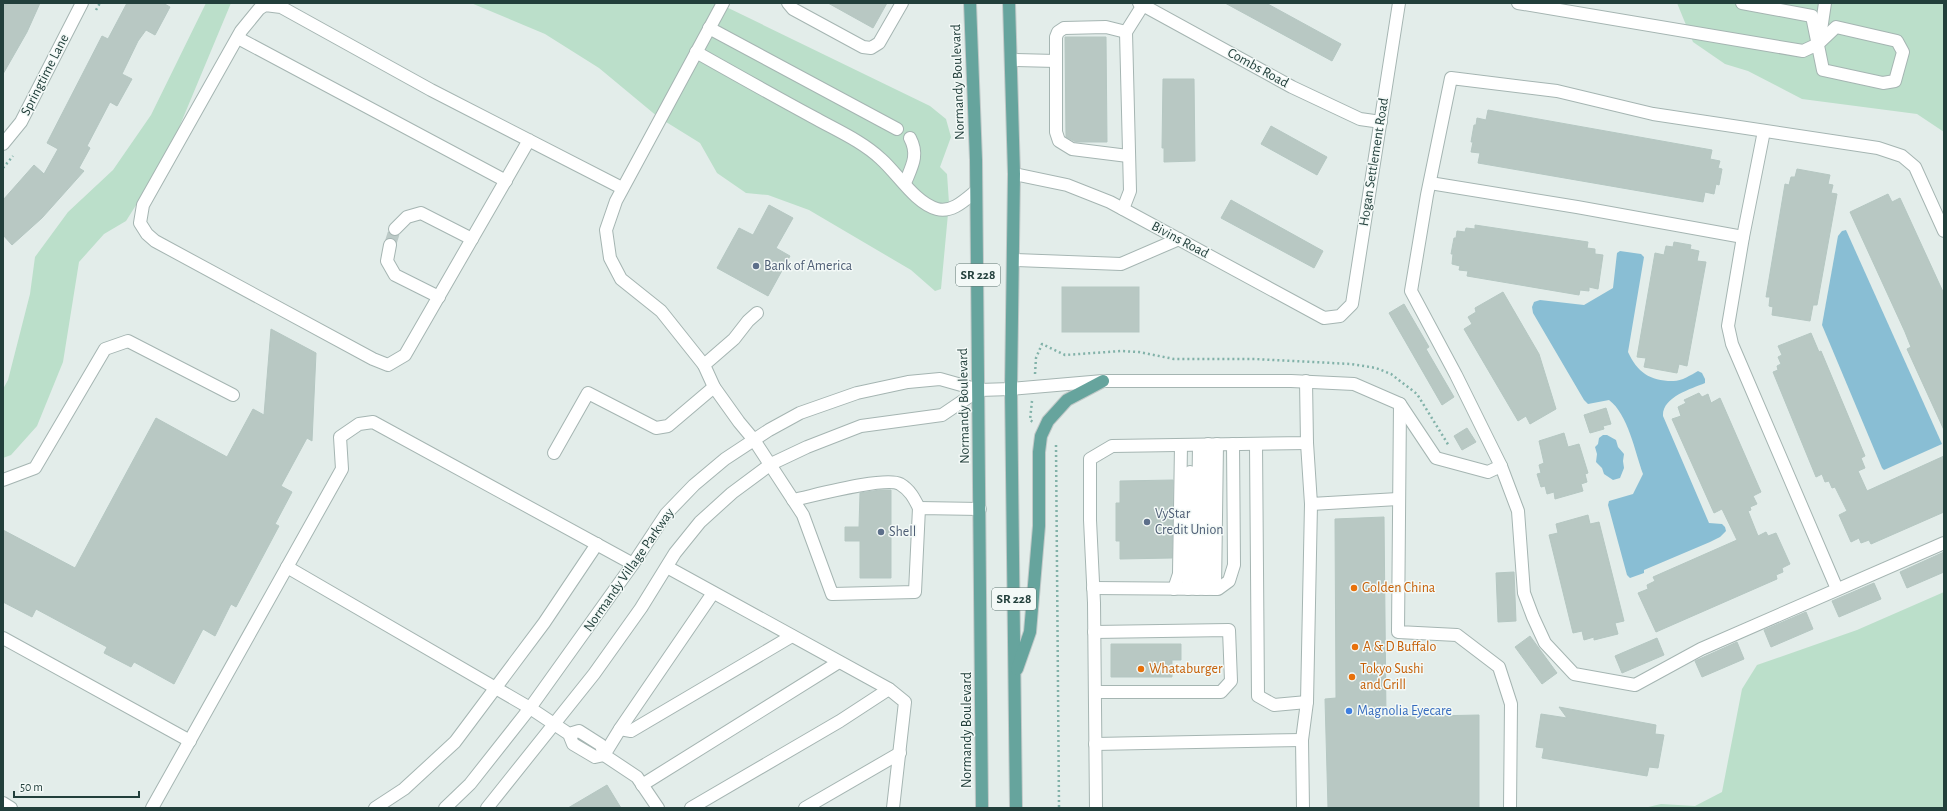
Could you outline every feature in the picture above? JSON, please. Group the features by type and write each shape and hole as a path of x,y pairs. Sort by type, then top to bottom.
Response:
{"main road":[{"name":"Normandy Boulevard","path":"970,3 976,191 979,390 982,808"},
{"name":"SR 228","path":"1009,3 1014,174 1012,389 1016,808"},
{"path":"1015,677 1030,632 1039,526 1039,452 1041,436 1048,421 1067,400 1103,381"}],"street":[{"name":"Springtime Lane","path":"3,144 21,122 82,3"},
{"path":"723,3 616,201 606,230 610,258 621,279 661,311 704,365 714,387 771,464 803,515 832,594 915,592 919,508 911,493 899,483 874,484 794,500"},
{"path":"788,3 793,9 863,47 872,48 879,43 902,3"},
{"name":"Hogan Settlement Road","path":"1340,316 1352,304 1399,3"},
{"path":"1518,3 1803,51 1818,44 1836,27 1897,41 1903,52 1895,81 1882,83 1823,70 1818,44 1812,16 1742,3"},
{"path":"1818,44 1825,3"},
{"path":"1123,209 1130,191 1126,32 1141,4"},
{"name":"Combs Road","path":"1141,4 1292,87 1360,118 1381,122"},
{"path":"529,140 405,355 388,365 373,359 155,241 147,234 140,223 144,205 238,38 258,9 265,5 280,7 432,90 529,140 622,188"},
{"path":"1126,32 1106,27 1064,28 1058,32 1056,37 1056,132 1059,141 1072,149 1128,156"},
{"path":"709,28 897,129"},
{"path":"238,38 506,181"},
{"path":"696,52 851,138 880,157 914,196 925,204 938,209 954,208 976,191"},
{"path":"1011,60 1056,61"},
{"path":"1944,231 1915,167 1902,156 1878,148 1653,114 1557,91 1451,78 1430,182 1411,291 1456,375 1501,466 1518,511 1524,593 1545,643 1574,674 1635,685 1701,649 1944,543"},
{"path":"1764,131 1743,237 1728,326 1732,344 1837,589"},
{"path":"904,183 914,161 915,148 910,138"},
{"name":"Bivins Road","path":"1014,174 1067,185 1123,209 1324,318 1340,316"},
{"path":"1430,182 1743,237"},
{"path":"395,229 407,217 421,213 472,239"},
{"path":"1013,260 1121,264 1179,239"},
{"path":"390,245 387,261 395,275 439,297"},
{"path":"704,365 734,339 748,321 757,313"},
{"path":"3,480 35,468 105,349 128,341 233,395"},
{"name":"Normandy Village Parkway","path":"445,808 470,784 530,708 633,564 666,514 694,485 726,459 754,440 800,413 857,392 908,382 940,379 979,390 1012,389 1103,381 1306,381 1354,384 1400,404"},
{"path":"1303,808 1302,740 1307,702 1311,504 1307,443 1306,381"},
{"path":"554,453 588,393 656,428 668,426 714,387"},
{"name":"Normandy Village Parkway","path":"487,808 594,674 637,614 675,553 700,522 737,489 771,464 861,426 942,415 979,390"},
{"path":"1400,404 1436,458 1488,472 1501,466"},
{"path":"1400,404 1398,632 1457,636 1499,667 1511,704 1510,808"},
{"path":"152,808 342,469 340,437 359,424 373,422 633,564"},
{"path":"1096,808 1090,459 1112,446 1307,443"},
{"path":"1093,588 1202,589 1229,581 1234,565 1233,444"},
{"path":"1256,444 1258,696 1274,705 1307,702"},
{"path":"1174,589 1179,574 1199,445"},
{"path":"1199,445 1202,589"},
{"path":"1199,445 1202,589"},
{"path":"1311,504 1398,499"},
{"path":"919,508 980,509"},
{"path":"376,808 404,789 455,742 548,617 597,544"},
{"path":"287,567 530,708 569,734 573,744 595,757 604,755 620,729 713,593"},
{"path":"667,567 889,689 905,702 893,808"},
{"path":"1094,632 1228,630 1231,681 1221,692 1094,692"},
{"path":"620,729 631,731 792,636"},
{"path":"3,638 190,741"},
{"path":"642,785 839,662"},
{"path":"691,808 840,721 889,689"},
{"path":"1095,744 1302,740"},
{"path":"805,808 900,753"},
{"path":"604,755 637,777 658,808"},
{"path":"3,803 11,808"}],"green space":[{"path":"206,3 231,3 173,142 126,221 104,234 79,262 63,362 37,426 11,455 3,458 3,389 8,380 30,294 35,257 68,212 113,170 151,115"},
{"path":"471,3 718,3 930,106 946,119 951,137 940,167 947,174 949,203 941,289 935,291 911,270 809,210 768,195 746,193 717,173 700,143 658,117 599,68 545,34"},
{"path":"1677,3 1944,3 1944,132 1917,114 1802,99 1748,71 1725,64 1693,42"},
{"path":"1944,592 1944,808 1644,808 1661,804 1695,806 1722,792 1742,689 1757,665 1857,630"}],"water":[{"path":"1846,230 1942,444 1884,470 1822,325 1838,236 1842,231"},
{"path":"1620,251 1641,254 1644,257 1628,352 1632,359 1645,374 1664,381 1675,381 1685,378 1698,371 1702,373 1705,379 1705,383 1685,391 1672,399 1664,409 1663,416 1709,523 1722,524 1726,531 1720,537 1710,542 1644,570 1644,573 1630,578 1627,575 1608,505 1609,501 1633,494 1643,474 1630,434 1621,414 1616,406 1609,400 1588,404 1584,400 1533,313 1532,307 1534,302 1540,300 1584,305 1613,288 1617,253"},
{"path":"1603,435 1607,435 1616,440 1618,447 1624,454 1624,468 1620,478 1613,480 1604,474 1602,468 1596,462 1597,454 1595,447 1598,444 1599,438"}],"building":[{"path":"3,3 40,3 27,32 3,74"},
{"path":"127,3 163,3 170,7 155,35 146,30 138,41 122,74 132,79 117,106 110,102 87,146 90,148 79,168 84,171 42,218 12,245 3,235 3,200 34,165 44,174 58,149 47,143 102,36 108,39"},
{"path":"828,3 887,3 873,28"},
{"path":"1225,3 1266,3 1341,44 1332,61"},
{"path":"1065,37 1106,37 1107,142 1076,142 1066,137"},
{"path":"1163,79 1194,79 1195,161 1164,162 1164,148 1162,148"},
{"path":"1488,110 1712,150 1710,159 1720,161 1718,168 1722,169 1719,185 1716,184 1714,194 1705,192 1703,202 1478,163 1480,153 1471,152 1474,125 1476,125 1477,118 1486,120"},
{"path":"1271,126 1327,157 1317,175 1261,144"},
{"path":"1797,169 1830,175 1828,184 1833,185 1831,193 1837,194 1817,305 1813,305 1810,321 1772,315 1773,307 1769,306 1770,297 1766,297 1785,184 1789,185 1791,177 1795,177"},
{"path":"1888,194 1892,202 1900,198 1944,294 1944,430 1907,349 1911,347 1905,332 1850,212"},
{"path":"1231,200 1323,251 1314,268 1221,218"},
{"path":"769,205 793,218 776,248 790,256 768,296 717,268 739,228 753,235"},
{"path":"1475,225 1588,242 1587,248 1595,249 1595,254 1603,255 1598,289 1589,287 1589,291 1580,290 1579,295 1467,276 1468,271 1459,270 1460,266 1452,264 1453,254 1451,254 1457,231 1465,232 1466,228 1475,229"},
{"path":"1674,242 1691,245 1690,249 1699,251 1697,261 1706,262 1687,366 1679,364 1677,373 1644,367 1646,358 1637,357 1655,253 1664,255 1666,246 1673,247"},
{"path":"1062,287 1139,287 1139,332 1062,332"},
{"path":"1503,292 1539,354 1556,409 1530,424 1526,416 1518,421 1464,329 1472,324 1468,317 1476,312 1475,308"},
{"path":"1404,304 1429,347 1426,349 1454,397 1442,405 1389,313"},
{"path":"271,329 316,353 312,441 307,438 281,486 292,492 275,524 279,526 236,607 231,604 215,636 203,629 174,684 134,662 131,667 104,653 107,647 36,609 32,617 3,602 3,530 75,568 156,418 227,457 253,409 264,415"},
{"path":"1811,333 1819,352 1821,351 1865,456 1861,458 1865,468 1858,471 1867,491 1944,456 1944,512 1871,544 1869,540 1861,543 1859,538 1851,542 1839,515 1847,511 1835,487 1832,488 1829,481 1825,482 1822,474 1816,477 1773,372 1778,370 1777,366 1781,364 1778,357 1782,355 1778,346"},
{"path":"1699,393 1702,397 1708,394 1711,403 1720,398 1761,492 1753,496 1757,504 1750,507 1751,510 1748,511 1758,536 1766,532 1768,536 1776,533 1790,564 1782,568 1783,572 1776,575 1777,579 1656,632 1638,593 1648,589 1647,585 1655,581 1653,577 1737,540 1722,509 1714,513 1672,419 1681,416 1678,407 1686,403 1684,400"},
{"path":"1606,408 1611,424 1603,426 1604,429 1590,433 1584,415"},
{"path":"1467,428 1476,442 1462,450 1454,436"},
{"path":"1564,433 1568,447 1579,444 1588,473 1585,474 1587,482 1581,484 1583,491 1555,499 1554,492 1547,494 1545,486 1541,487 1537,474 1541,473 1539,465 1544,463 1539,441"},
{"path":"1173,480 1172,558 1120,559 1120,541 1116,541 1116,503 1120,503 1120,481"},
{"path":"891,490 891,578 860,578 860,541 845,541 845,527 859,527 860,493"},
{"path":"1588,515 1590,524 1599,522 1624,621 1615,623 1618,634 1594,640 1594,637 1584,640 1582,631 1573,633 1549,535 1558,533 1556,524"},
{"path":"1384,517 1386,717 1479,715 1479,808 1328,808 1325,699 1336,698 1335,519"},
{"path":"1944,552 1944,572 1907,588 1900,572"},
{"path":"1514,572 1516,621 1498,622 1496,573"},
{"path":"1874,583 1881,599 1839,617 1832,601"},
{"path":"1806,612 1813,629 1771,647 1764,630"},
{"path":"1530,636 1557,673 1542,684 1515,647"},
{"path":"1657,638 1664,655 1622,673 1615,656"},
{"path":"1737,642 1744,659 1702,677 1695,661"},
{"name":"Whataburger","path":"1111,644 1181,644 1181,660 1172,660 1172,677 1111,677"},
{"path":"1559,707 1656,725 1655,734 1664,735 1658,768 1649,767 1647,776 1542,758 1544,748 1536,747 1541,714 1567,718"},
{"path":"607,785 621,808 568,808"}],"tunnel":[{"path":"390,245 395,229"}],"place":[{"name":"Bank of America","path":"756,266"},
{"name":"VyStar Credit Union","path":"1147,522"},
{"name":"Shell","path":"881,532"},
{"name":"Golden China","path":"1354,588"},
{"name":"A & D Buffalo","path":"1355,647"},
{"name":"Whataburger","path":"1141,669"},
{"name":"Tokyo Sushi and Grill","path":"1352,677"},
{"name":"Magnolia Eyecare","path":"1349,711"}]}
